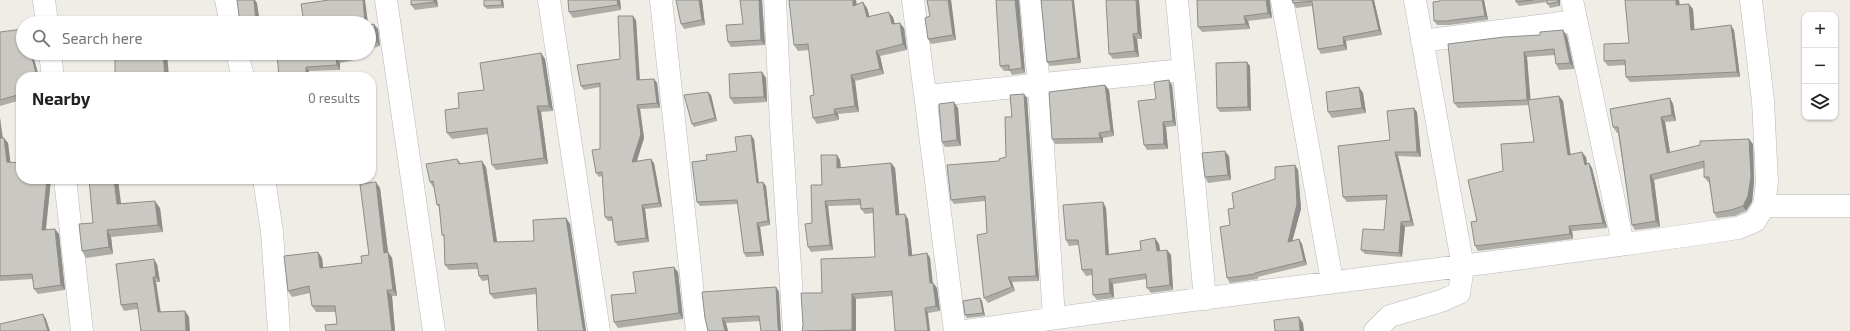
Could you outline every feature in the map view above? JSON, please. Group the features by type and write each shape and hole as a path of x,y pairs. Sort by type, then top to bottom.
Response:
{"street":[{"path":"44,0 46,16"},
{"path":"226,0 229,16"},
{"path":"386,0 434,331"},
{"path":"549,0 599,331"},
{"path":"661,0 697,331"},
{"path":"775,0 794,331"},
{"path":"913,0 955,331"},
{"path":"1031,0 1039,84 1054,318"},
{"path":"1177,0 1205,299"},
{"path":"1282,0 1332,281"},
{"path":"1375,331 1390,316 1442,301 1459,293 1464,267 1415,0"},
{"path":"1572,0 1622,244"},
{"path":"966,331 1332,281 1464,267 1738,228 1755,221 1764,206 1767,182 1763,101 1751,0"},
{"path":"1422,41 1576,21"},
{"path":"51,60 52,72"},
{"path":"239,60 242,72"},
{"path":"926,96 1183,70"},
{"path":"66,184 82,331"},
{"path":"265,184 272,232 279,331"},
{"path":"1764,206 1850,206"}],"building":[{"path":"237,0 254,0 255,16 239,16"},
{"path":"329,0 363,0 364,16 303,16 301,4"},
{"path":"411,0 434,0 434,2 411,5"},
{"path":"484,0 501,0 502,5 484,6"},
{"path":"568,0 617,0 618,5 569,12"},
{"path":"676,0 699,0 702,20 681,24"},
{"path":"740,0 759,0 761,40 728,42 726,25 743,24"},
{"path":"789,0 853,0 853,6 863,2 867,17 889,12 892,24 900,23 903,44 876,51 880,69 851,75 855,106 834,109 835,114 813,118 810,96 814,95 808,44 794,45"},
{"path":"927,0 948,0 953,35 928,39 925,18 930,16"},
{"path":"996,0 1015,0 1022,68 1009,70 1009,65 1000,66"},
{"path":"1041,0 1072,0 1078,58 1047,62"},
{"path":"1106,0 1136,0 1138,33 1133,34 1135,51 1109,54"},
{"path":"1197,0 1266,0 1268,13 1244,16 1246,24 1198,27"},
{"path":"1292,0 1372,0 1379,30 1343,37 1344,45 1318,49 1312,1 1293,3"},
{"path":"1440,0 1482,0 1485,16 1434,21 1433,2"},
{"path":"1516,0 1533,0 1516,2"},
{"path":"1547,0 1558,0 1558,2 1547,4"},
{"path":"1625,0 1676,0 1676,5 1689,4 1691,30 1731,25 1737,72 1626,77 1625,60 1604,61 1604,44 1629,43"},
{"path":"618,16 633,16 637,80 654,79 657,103 637,105 641,134 632,162 651,159 659,203 642,205 646,238 615,242 612,217 605,217 602,172 596,173 592,150 600,149 600,83 581,86 577,65 620,59"},
{"path":"16,30 16,60 33,60 36,72 16,72 16,95 0,100 0,32"},
{"path":"1563,30 1570,63 1556,64 1554,49 1524,52 1527,100 1454,103 1448,44 1504,37 1540,35 1540,32"},
{"path":"541,53 549,106 537,106 544,158 492,165 487,128 447,133 445,110 459,108 458,93 484,90 480,63"},
{"path":"115,60 164,60 165,72 115,72"},
{"path":"278,60 336,60 337,65 306,67 306,72 279,72"},
{"path":"1247,62 1248,107 1217,108 1216,63"},
{"path":"762,72 764,97 730,98 729,74"},
{"path":"1169,80 1173,121 1163,122 1164,144 1144,145 1138,101 1156,99 1154,82"},
{"path":"1105,85 1111,131 1099,133 1100,138 1052,139 1049,92"},
{"path":"1359,87 1362,108 1328,112 1326,92"},
{"path":"708,92 715,118 692,124 684,95"},
{"path":"1024,94 1036,276 1008,277 1012,287 984,298 977,235 987,233 985,196 951,200 947,165 999,161 999,159 1006,157 1005,117 1012,117 1010,95"},
{"path":"1559,96 1568,155 1582,152 1585,165 1589,163 1603,223 1569,226 1570,234 1475,246 1471,222 1477,221 1468,180 1503,171 1501,144 1534,142 1528,100"},
{"path":"1670,98 1672,115 1661,117 1667,153 1700,145 1700,141 1749,139 1751,176 1748,196 1743,206 1714,213 1709,177 1704,177 1704,161 1650,175 1656,221 1632,225 1618,127 1613,127 1610,109"},
{"path":"954,102 957,140 942,142 939,104"},
{"path":"1414,108 1417,152 1395,152 1411,221 1401,222 1399,253 1361,250 1363,229 1384,230 1387,195 1343,197 1338,146 1390,140 1387,111"},
{"path":"751,135 757,183 763,182 768,221 757,223 761,252 744,253 737,200 697,202 692,162 707,160 706,155 737,151 735,137"},
{"path":"0,138 4,138 7,162 16,163 16,184 47,184 42,230 55,229 61,285 34,289 32,274 0,276"},
{"path":"1225,151 1228,175 1205,177 1202,153"},
{"path":"821,155 837,155 837,168 891,163 896,215 905,214 909,256 927,253 930,283 933,283 936,306 925,308 928,331 895,331 892,291 852,294 852,330 802,331 801,293 822,293 821,259 875,257 873,208 861,209 860,199 825,201 830,245 808,247 805,224 812,223 811,185 822,185"},
{"path":"457,159 459,164 482,161 494,242 534,241 533,220 566,218 584,331 538,331 536,288 490,294 488,275 479,276 477,263 445,265 444,235 442,235 439,204 437,205 433,181 430,182 426,164"},
{"path":"1295,165 1297,204 1288,242 1299,239 1304,261 1255,274 1227,278 1220,227 1230,225 1228,209 1234,208 1232,193 1275,179 1275,167"},
{"path":"376,182 384,253 388,252 393,290 387,290 392,331 326,331 325,325 337,324 335,306 312,306 309,286 288,291 284,256 318,252 320,268 362,263 361,256 369,255 360,184 376,184"},
{"path":"89,184 115,184 117,204 155,201 158,225 107,230 109,247 82,251 79,224 93,223"},
{"path":"1103,202 1106,255 1141,250 1140,241 1155,238 1157,251 1167,250 1170,285 1147,288 1146,274 1109,279 1110,293 1093,295 1092,269 1082,270 1078,240 1066,240 1063,205"},
{"path":"154,259 156,277 153,277 158,312 185,311 186,331 141,331 137,303 121,305 116,264"},
{"path":"674,267 679,313 614,322 611,295 636,293 633,272"},
{"path":"776,287 779,331 761,331 759,316 722,318 725,331 708,331 702,292"},
{"path":"980,298 983,313 965,315 963,301"},
{"path":"43,314 48,331 0,331 0,324"},
{"path":"1299,317 1300,331 1275,331 1274,320"}]}
